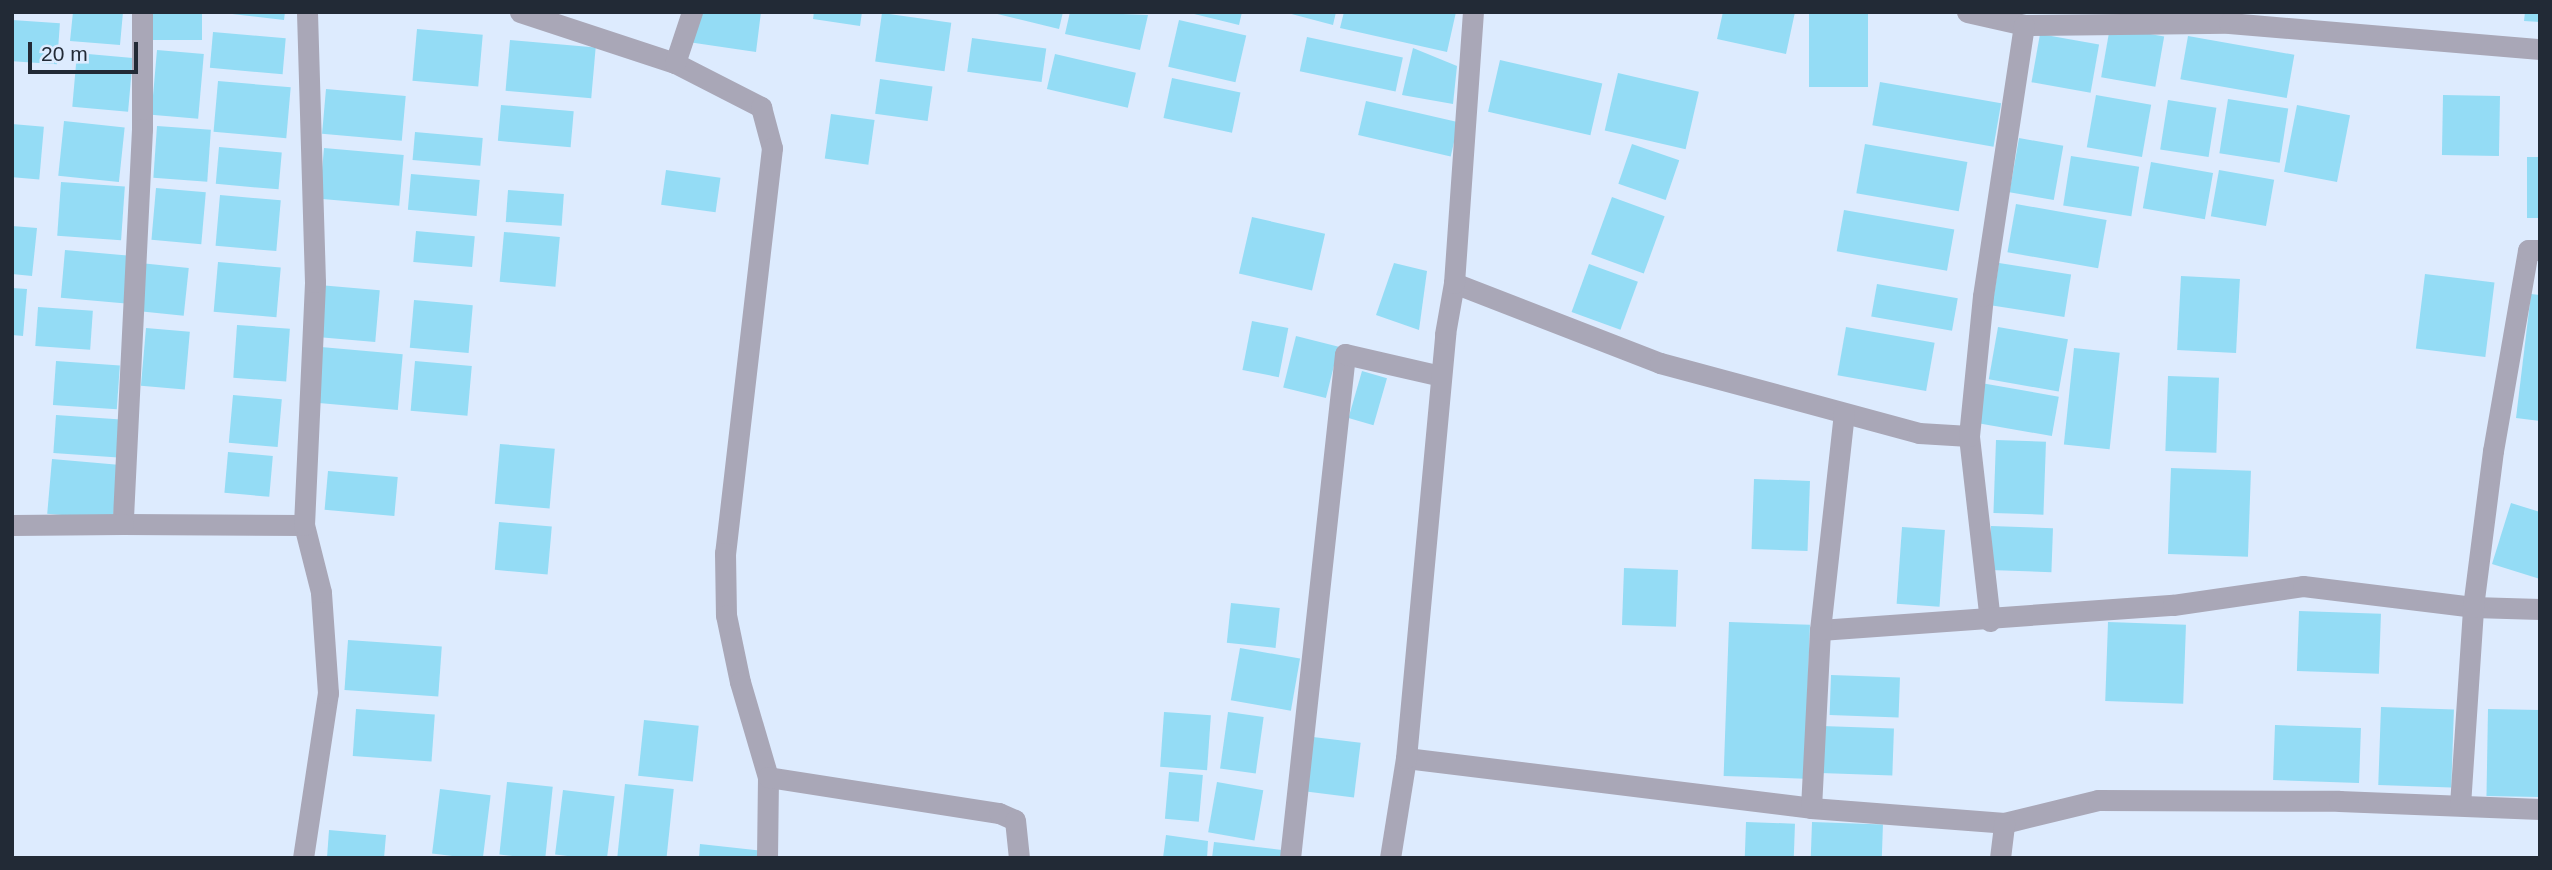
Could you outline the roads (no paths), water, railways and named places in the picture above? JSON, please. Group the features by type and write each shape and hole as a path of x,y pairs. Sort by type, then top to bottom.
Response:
{"street":[{"path":"123,524 142,129 142,12"},
{"path":"303,858 328,694 321,592 304,524 315,282 307,12"},
{"path":"520,12 675,63 761,107 772,148 725,554 726,615 740,682 768,777 766,858"},
{"path":"675,63 692,12"},
{"path":"1390,858 1406,758 1441,376 1454,283 1473,12"},
{"path":"1967,12 2024,25 2230,23 2540,49"},
{"path":"1990,621 1969,436 1983,296 2024,25"},
{"path":"2460,805 2473,607 2493,451 2528,250 2540,250"},
{"path":"1454,283 1660,363 1919,433 1969,436"},
{"path":"1290,858 1345,354 1441,376"},
{"path":"1811,808 1820,630 1844,413"},
{"path":"12,525 304,524"},
{"path":"1820,630 1990,621 2173,605 2303,586 2473,607 2540,609"},
{"path":"1406,758 1811,808 2004,823 2098,800 2460,805 2540,809"},
{"path":"768,777 999,813 1015,820 1019,858"},
{"path":"2000,858 2004,823"}]}
